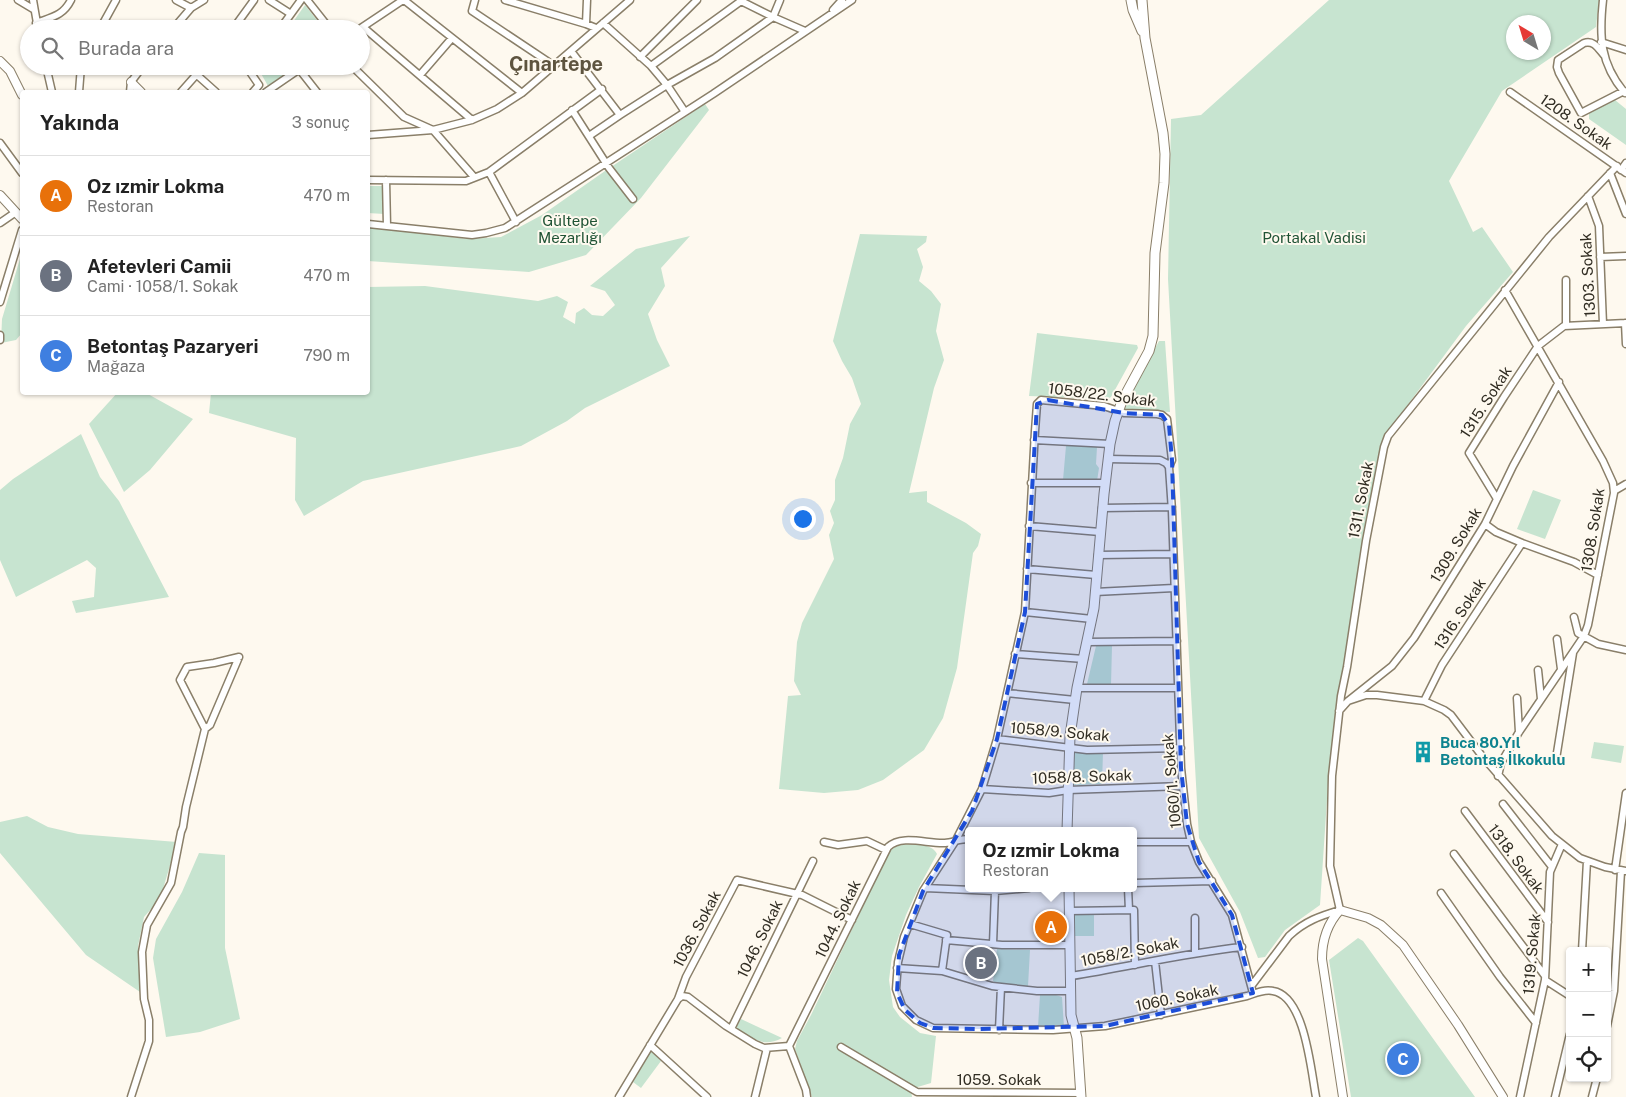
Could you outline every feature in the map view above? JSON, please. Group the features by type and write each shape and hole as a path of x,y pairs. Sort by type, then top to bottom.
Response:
{"main road":[{"path":"1131,0 1133,10 1145,38"},
{"path":"1067,827 1069,748 1077,688 1092,619 1110,444 1119,410 1151,344 1155,253 1164,176 1163,132 1145,38 1142,0"},
{"path":"1069,892 1071,1015 1075,1029 1081,1095"}],"street":[{"path":"18,0 33,9"},
{"path":"32,0 36,20"},
{"path":"50,20 62,14 71,0"},
{"path":"105,20 116,0"},
{"path":"176,0 190,8"},
{"path":"240,20 254,0"},
{"path":"270,0 291,14"},
{"path":"287,20 301,0"},
{"path":"307,0 323,20"},
{"path":"370,23 404,0 522,93"},
{"path":"475,0 472,11 553,65"},
{"path":"505,0 517,2 596,28"},
{"path":"586,24 587,0"},
{"path":"370,135 433,130 472,120 498,109 522,93 630,0"},
{"path":"640,57 697,0"},
{"path":"651,66 740,0 805,31"},
{"path":"589,136 667,85 715,58 774,17 780,0"},
{"path":"821,22 842,0"},
{"path":"370,224 472,235 495,231 516,222 852,0"},
{"path":"1603,0 1600,24 1604,55 1609,69 1625,92 1581,112 1559,73 1557,67 1558,60 1588,42 1593,43 1604,55"},
{"path":"180,20 190,8 203,1"},
{"path":"603,23 651,66 667,85 685,112"},
{"path":"370,34 472,120"},
{"path":"420,75 452,38"},
{"path":"1601,42 1626,50"},
{"path":"571,51 602,89 620,115"},
{"path":"0,61 10,71 20,92"},
{"path":"48,75 52,90"},
{"path":"79,90 80,75"},
{"path":"130,90 131,82 136,75"},
{"path":"183,90 196,75 214,90"},
{"path":"252,75 263,90"},
{"path":"268,90 290,75"},
{"path":"306,75 316,90"},
{"path":"361,75 404,117 433,130 474,177"},
{"path":"131,82 139,90"},
{"path":"255,90 259,85"},
{"path":"370,180 466,181 489,172 602,89"},
{"name":"1208. Sokak","path":"1510,92 1621,169"},
{"path":"572,110 633,199"},
{"path":"0,143 20,170"},
{"name":"1311. Sokak","path":"1340,910 1330,866 1332,776 1339,712 1348,667 1366,541 1384,446 1388,436 1412,405 1549,237 1610,172 1621,169 1626,163"},
{"path":"489,172 516,222"},
{"path":"1610,172 1626,214"},
{"path":"386,180 386,226"},
{"path":"0,195 20,217"},
{"name":"1303. Sokak","path":"1588,196 1598,226 1603,324"},
{"path":"0,223 16,212"},
{"path":"0,302 20,237"},
{"path":"1600,257 1626,256"},
{"path":"1566,280 1566,326"},
{"name":"1308. Sokak","path":"1498,776 1500,763 1519,732 1573,649 1584,636 1588,625 1614,491 1610,474 1505,290"},
{"path":"1538,346 1566,326 1625,323 1626,344"},
{"path":"0,335 0,340"},
{"name":"1315. Sokak","path":"1497,499 1469,452 1538,346"},
{"name":"1309. Sokak","path":"1339,712 1348,701 1392,666 1414,638 1485,524 1516,459 1559,382"},
{"name":"1058/22. Sokak","path":"1039,401 1048,400 1104,406 1124,413 1162,415"},
{"name":"1060. Sokak","path":"1039,401 1034,440 1024,612 997,739 982,789 956,840 925,888 902,943 895,984 898,998 905,1010 920,1023 933,1028 1052,1030 1105,1026 1247,996 1253,993"},
{"name":"1060/1. Sokak","path":"1162,415 1167,419 1169,425 1172,460 1169,467 1178,688 1187,824 1191,842 1199,862 1232,914 1253,993"},
{"path":"1034,440 1110,444"},
{"path":"1108,459 1160,460 1169,467"},
{"path":"1031,483 1105,483"},
{"path":"1614,491 1626,484"},
{"path":"1102,508 1172,506"},
{"path":"1485,524 1496,532 1574,562 1598,575"},
{"path":"1029,526 1100,532"},
{"name":"1316. Sokak","path":"1424,701 1442,665 1522,543"},
{"path":"1098,555 1174,554"},
{"path":"1027,569 1096,575"},
{"path":"1095,592 1174,588"},
{"path":"1024,612 1092,619"},
{"path":"1574,617 1578,633 1598,644 1626,650"},
{"path":"1557,639 1560,669"},
{"path":"1087,642 1177,641"},
{"path":"1556,760 1573,649"},
{"path":"1016,654 1084,659"},
{"path":"131,1097 149,1041 149,1020 144,999 142,952 147,925 171,883 186,807 205,729 210,725 239,657 214,663 187,666 180,680 205,729"},
{"path":"1538,670 1541,699"},
{"path":"1077,688 1178,688"},
{"path":"1007,693 1075,700"},
{"path":"1348,701 1366,695 1424,701 1451,715 1498,776 1552,836 1587,861 1621,871"},
{"path":"1517,698 1519,732"},
{"name":"1058/9. Sokak","path":"997,739 1087,750 1181,748"},
{"name":"1058/8. Sokak","path":"982,789 1049,793 1068,790 1183,786"},
{"path":"1611,999 1614,991 1626,793"},
{"path":"1503,804 1552,867"},
{"name":"1318. Sokak","path":"1465,811 1548,922"},
{"path":"824,842 838,844 867,841 886,850 892,844 903,840 945,843 965,839"},
{"path":"1137,842 1191,842"},
{"name":"1319. Sokak","path":"1520,1097 1545,978 1550,872 1562,844"},
{"name":"1044. Sokak","path":"789,1046 886,850"},
{"path":"1454,854 1545,978 1566,993"},
{"name":"1046. Sokak","path":"731,1029 813,861"},
{"path":"1582,947 1587,861"},
{"name":"1036. Sokak","path":"619,1097 678,999 686,977 737,880 797,893 852,920"},
{"path":"1137,883 1212,881"},
{"path":"925,888 965,890"},
{"path":"993,944 995,892"},
{"path":"1128,892 1129,910"},
{"path":"1441,893 1500,977 1536,1023"},
{"path":"1069,911 1134,910 1135,965"},
{"path":"1340,910 1333,918 1323,939 1322,959 1343,1097"},
{"path":"1252,985 1289,936 1314,918 1340,910 1368,918 1381,924 1403,945 1458,1025 1503,1097"},
{"name":"1058/2. Sokak","path":"1195,918 1195,953"},
{"path":"910,924 947,934 942,971"},
{"path":"946,940 993,944 1069,945"},
{"name":"1058/2. Sokak","path":"1070,976 1195,953 1242,947"},
{"path":"1155,961 1160,1015"},
{"path":"897,968 942,971 992,986 1037,991 1071,991"},
{"path":"1000,1030 1001,987"},
{"path":"1253,993 1268,990 1275,991 1286,997 1291,1004 1303,1028 1316,1097"},
{"path":"678,999 682,996 688,997 731,1029 755,1044 767,1048 789,1046 807,1097"},
{"path":"1555,1097 1569,1037"},
{"path":"650,1045 707,1097"},
{"name":"1059. Sokak","path":"841,1047 917,1092 1081,1095"},
{"path":"755,1097 767,1048"},
{"path":"1592,1097 1596,1082"}],"highlighted area":[{"path":"1048,400 1124,413 1162,415 1169,425 1172,460 1181,768 1187,824 1199,862 1232,915 1253,993 1105,1026 978,1029 933,1028 920,1023 905,1010 897,993 899,955 923,891 972,811 997,739 1025,612 1037,404"}],"green space":[{"name":"Portakal Vadisi","path":"1329,0 1599,0 1596,27 1551,58 1551,15 1506,15 1506,60 1548,60 1502,91 1449,181 1473,232 1482,227 1513,272 1466,326 1384,437 1328,784 1320,905 1285,930 1265,957 1258,958 1240,912 1199,838 1168,279 1171,119 1201,115"},
{"path":"305,5 317,20 294,20"},
{"path":"262,75 283,75 268,86"},
{"path":"1615,100 1626,109 1626,145 1589,119 1589,113"},
{"name":"Gültepe Mezarlığı","path":"705,104 709,110 641,198 586,255 529,272 370,261 370,227 468,239 501,237 542,215"},
{"path":"370,186 384,186 384,214 370,213"},
{"path":"860,234 927,236 926,242 917,249 923,267 919,281 931,291 941,304 936,331 944,360 934,388 909,493 927,491 927,502 966,523 981,534 978,546 973,553 957,668 943,718 924,750 883,780 858,790 824,793 779,789 788,696 801,695 794,681 797,642 802,623 834,559 829,535 834,523 830,511 835,500 835,480 843,458 850,424 861,404 852,378 833,341"},
{"path":"690,236 661,268 665,286 648,314 657,340 670,366 585,408 567,421 521,446 363,481 304,516 295,500 296,438 209,413 211,395 370,395 370,287 425,286 538,301 557,296 568,302 563,317 575,324 576,313 584,308 592,315 603,316 615,305 605,291 590,286 636,249"},
{"path":"20,259 20,335 16,340 1,343 2,319"},
{"path":"1037,333 1137,345 1138,348 1111,397 1108,399 1029,396"},
{"path":"1159,341 1165,341 1170,412 1126,410 1124,409 1125,404"},
{"path":"115,395 150,395 193,419 150,470 124,492 89,424"},
{"path":"81,434 100,477 119,501 169,597 76,613 72,601 94,597 96,568 87,560 16,597 0,560 0,490 13,479"},
{"path":"1094,445 1097,447 1096,464 1099,468 1097,481 1063,480 1066,446"},
{"path":"1533,490 1561,500 1545,539 1517,529"},
{"path":"1096,646 1112,646 1111,685 1087,684"},
{"path":"1594,742 1624,746 1621,763 1591,758"},
{"path":"1103,752 1102,784 1073,785 1073,753"},
{"path":"27,816 48,827 78,834 177,842 160,899 144,917 138,946 140,992 86,955 0,853 0,822"},
{"path":"905,844 927,846 935,850 937,854 906,915 892,956 889,980 893,1007 900,1017 920,1033 936,1036 931,1083 911,1089 912,1097 812,1097 795,1049 797,1041 889,852 895,847"},
{"path":"199,853 225,855 225,948 240,1019 200,1032 166,1037 153,958 156,939 182,892"},
{"path":"1094,910 1094,936 1072,936 1071,911"},
{"path":"1358,938 1363,941 1475,1097 1351,1097 1329,960"},
{"path":"997,949 1030,950 1028,986 996,983 993,981"},
{"path":"1040,995 1062,997 1064,1027 1038,1027"},
{"path":"741,1019 782,1038 763,1042 753,1038 736,1028"},
{"path":"651,1051 661,1061 641,1088 633,1082"}],"place":[{"name":"Buca 80.Yıl Betontaş İlkokulu","path":"1423,752"},
{"name":"Oz ızmir Lokma","path":"1051,927"},
{"name":"Afetevleri Camii","path":"981,963"},
{"name":"Betontaş Pazaryeri","path":"1403,1059"}],"district":[{"name":"Çınartepe","path":"556,64"}]}
